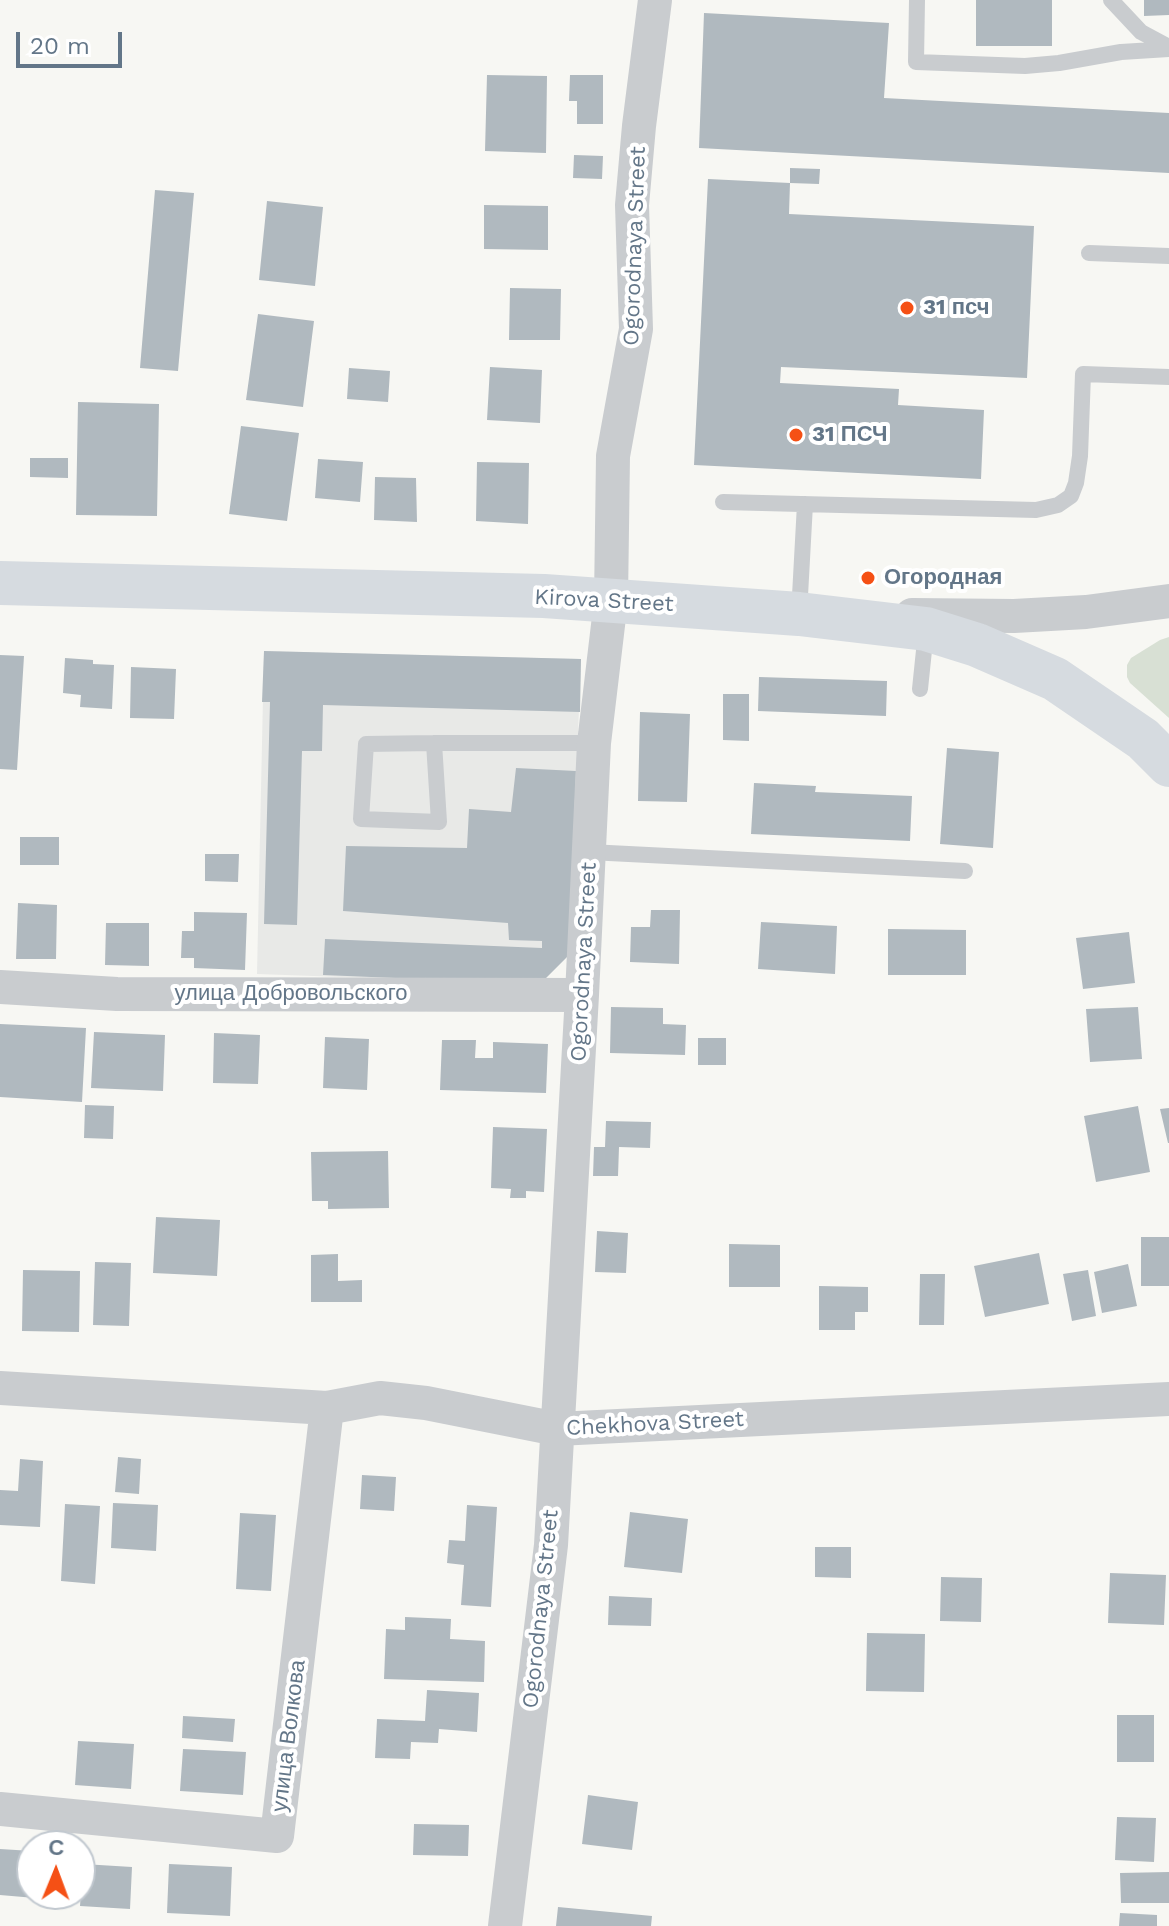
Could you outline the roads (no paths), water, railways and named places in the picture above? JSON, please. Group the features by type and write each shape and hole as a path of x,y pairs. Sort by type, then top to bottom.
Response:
{"main road":[{"name":"Kirova Street","path":"0,583 544,596 799,614 926,629 977,645 1055,679 1143,739 1169,765"}],"street":[{"name":"Ogorodnaya Street","path":"505,1926 551,1545 594,743 611,600 613,456 636,329 632,205 655,0"},
{"path":"799,614 1014,616 1086,612 1169,601"},
{"name":"улица Добровольского","path":"0,987 117,994 582,995"},
{"name":"Chekhova Street","path":"0,1388 327,1408 380,1398 426,1403 557,1429 1169,1399"},
{"name":"улица Волкова","path":"0,1809 277,1836 327,1408"}],"lane":[{"path":"917,0 916,62 1025,66 1169,48"},
{"path":"1111,0 1141,32 1169,48"},
{"path":"1089,253 1169,256"},
{"path":"723,502 1036,510 1058,505 1071,496 1076,483 1083,374 1169,377"},
{"path":"799,614 805,504"},
{"path":"920,689 926,629"},
{"path":"434,743 439,822 361,819 366,744 434,743 594,743"},
{"path":"589,852 965,871"}],"place":[{"name":"31 псч","path":"907,308"},
{"name":"31 ПСЧ","path":"796,435"},
{"name":"Огородная","path":"868,578"}]}
